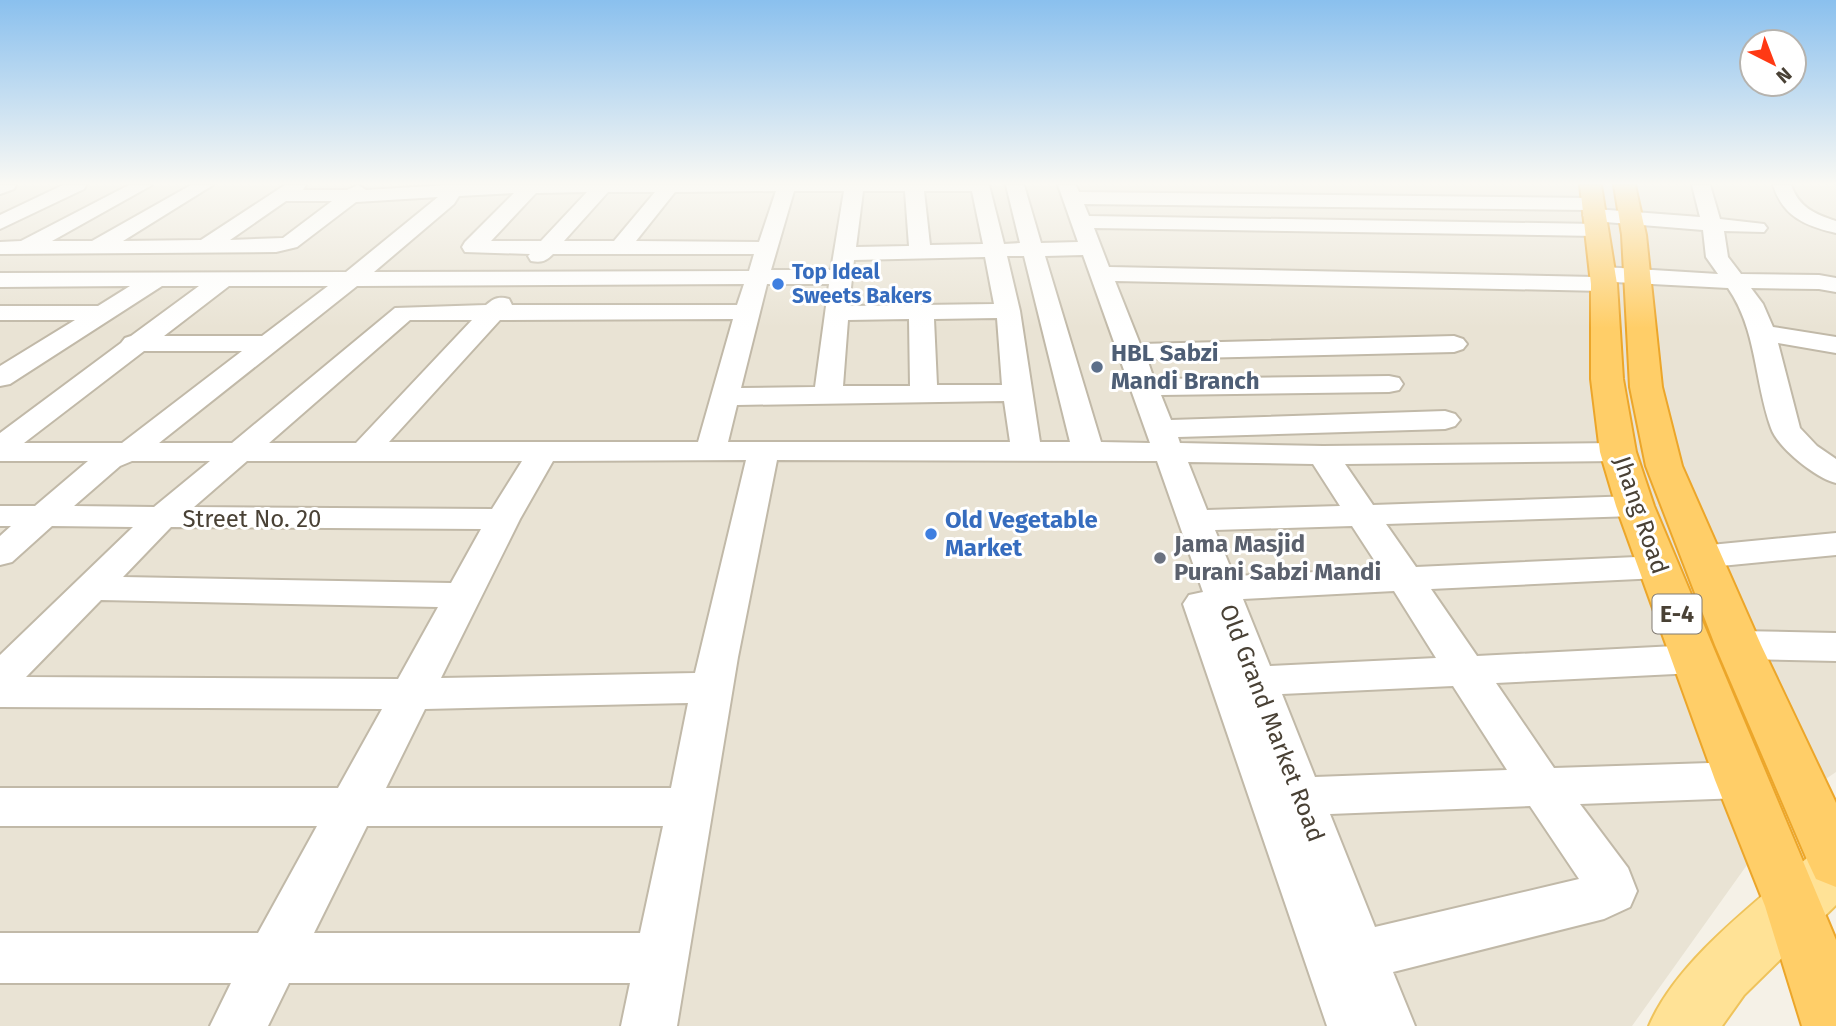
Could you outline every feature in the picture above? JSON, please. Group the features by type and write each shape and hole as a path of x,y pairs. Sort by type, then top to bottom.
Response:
{"highway":[{"name":"Jhang Road","path":"1608,233 1614,278 1646,387 1661,453 1700,557 1738,645 1822,879 1835,1026"},
{"name":"Jhang Road","path":"1614,278 1607,379 1618,452 1635,506 1741,780 1822,879"}],"main road":[{"path":"1682,1026 1722,974 1822,879"}],"street":[{"path":"23,248 52,233"},
{"path":"97,247 121,233"},
{"path":"0,379 226,233"},
{"path":"0,248 276,246 290,243 303,233"},
{"path":"0,554 117,454 404,233"},
{"path":"485,233 472,246 769,248"},
{"path":"365,451 493,313 559,233"},
{"path":"620,247 632,233"},
{"path":"711,450 727,397 747,312 773,233"},
{"path":"828,395 835,313 847,233"},
{"path":"918,233 920,252"},
{"path":"992,233 1008,311 1017,393 1027,451"},
{"path":"1029,233 1088,451"},
{"path":"0,279 759,277 920,252 1034,250 1061,233"},
{"name":"Old Grand Market Road","path":"1081,233 1131,352 1144,387 1159,444 1195,521 1387,1026"},
{"name":"Old Grand Market Road","path":"1081,233 1159,444 1355,1026"},
{"path":"1126,233 1365,281 1614,278 1836,285"},
{"path":"1333,233 1365,281"},
{"path":"1713,233 1717,257 1751,304 1763,333 1786,430 1821,452 1836,474"},
{"path":"0,449 222,280"},
{"path":"835,313 1008,311"},
{"path":"0,679 160,519 400,316 410,312 747,312"},
{"path":"921,312 924,395"},
{"path":"5,316 105,313"},
{"path":"1763,333 1836,345"},
{"path":"58,342 259,344"},
{"path":"1131,352 1454,344"},
{"path":"1144,387 1382,384 1407,421"},
{"path":"727,397 1017,393"},
{"path":"0,449 117,454 544,450 1088,451 1407,421 1445,420"},
{"path":"1159,444 1323,455 1618,452"},
{"path":"238,1026 503,519 544,450"},
{"path":"649,1026 712,688 764,450"},
{"path":"1323,455 1542,787 1610,884 1612,891 1604,896 1360,955"},
{"path":"1195,521 1635,506"},
{"name":"Street No. 20","path":"0,516 503,519"},
{"path":"1700,557 1836,544"},
{"path":"1221,588 1659,567"},
{"path":"90,588 464,595"},
{"path":"1738,645 1836,647"},
{"path":"1256,681 1695,659"},
{"path":"0,692 412,694 712,688"},
{"path":"1300,796 1741,780"},
{"path":"0,807 690,807"},
{"path":"0,958 661,958"}],"shaded area":[{"path":"0,233 1836,233 1836,772 1792,802 1632,1026 0,1026"}],"place":[{"name":"Top Ideal Sweets Bakers","path":"778,284"},
{"name":"HBL Sabzi Mandi Branch","path":"1097,367"},
{"name":"Old Vegetable Market","path":"931,534"},
{"name":"Jama Masjid Purani Sabzi Mandi","path":"1160,558"}]}
